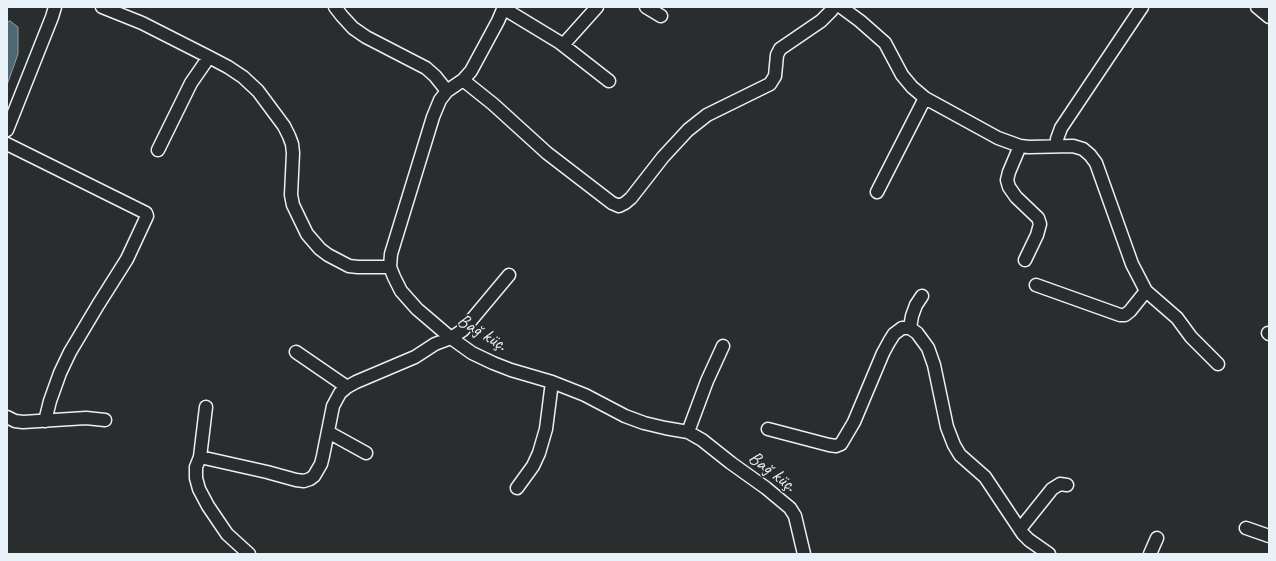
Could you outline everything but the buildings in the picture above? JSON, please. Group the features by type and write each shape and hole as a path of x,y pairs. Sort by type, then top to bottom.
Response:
{"street":[{"path":"7,130 55,7"},
{"path":"102,7 142,23 228,67 243,77 258,91 284,126 292,144 291,194 307,234 320,249 349,266 390,267 391,254 433,116 440,100 447,91 471,71 504,8 563,45 609,81"},
{"path":"335,7 353,28 366,37 426,68 435,76 447,91"},
{"path":"563,45 597,7"},
{"path":"646,7 662,16"},
{"path":"462,80 498,108 547,153 612,203 619,206 631,198 688,130 707,115 770,84 775,76 777,55 780,49 821,21 834,7"},
{"path":"841,7 885,43 902,75 912,87 925,98 998,138 1020,146 1073,146 1083,149 1090,155 1096,163 1132,264 1146,291 1177,318 1191,337 1218,364"},
{"path":"1057,146 1057,139 1061,128 1142,7"},
{"path":"1257,7 1269,16"},
{"path":"158,150 191,83 209,57"},
{"path":"877,192 925,98"},
{"path":"7,144 146,213 147,216 127,259 70,352 60,373 45,421"},
{"path":"1020,146 1007,180 1009,187 1016,197 1038,218 1040,224 1037,235 1025,260"},
{"name":"Bağ küç.","path":"390,267 401,291 417,309 450,338 472,353 510,370 552,382 585,395 625,416 644,423 688,432 702,440 772,492 790,508 795,516 804,554"},
{"path":"200,457 268,472 296,480 304,481 310,479 314,476 321,464 332,406 340,393 356,382 416,357 435,344 450,338 463,330 509,275"},
{"path":"1036,285 1125,315 1146,291"},
{"path":"910,328 916,305 922,296"},
{"path":"768,429 829,445 836,446 842,444 854,422 889,342 894,334 902,328 910,328 917,333 928,348 934,365 947,427 954,446 960,455 985,477 1029,540 1049,554"},
{"path":"688,432 707,381 723,346"},
{"path":"296,352 347,387"},
{"path":"517,488 533,466 539,453 546,429 552,382"},
{"path":"206,408 200,457 196,467 196,478 199,489 208,506 227,534 249,554"},
{"path":"7,417 14,421 23,422 86,418 105,420"},
{"path":"328,432 366,453"},
{"path":"1020,529 1052,489 1060,484 1067,485"},
{"path":"1246,528 1269,536"},
{"path":"1150,554 1158,538"}],"water":[{"path":"10,21 18,27 18,54 7,85 7,22"}]}
